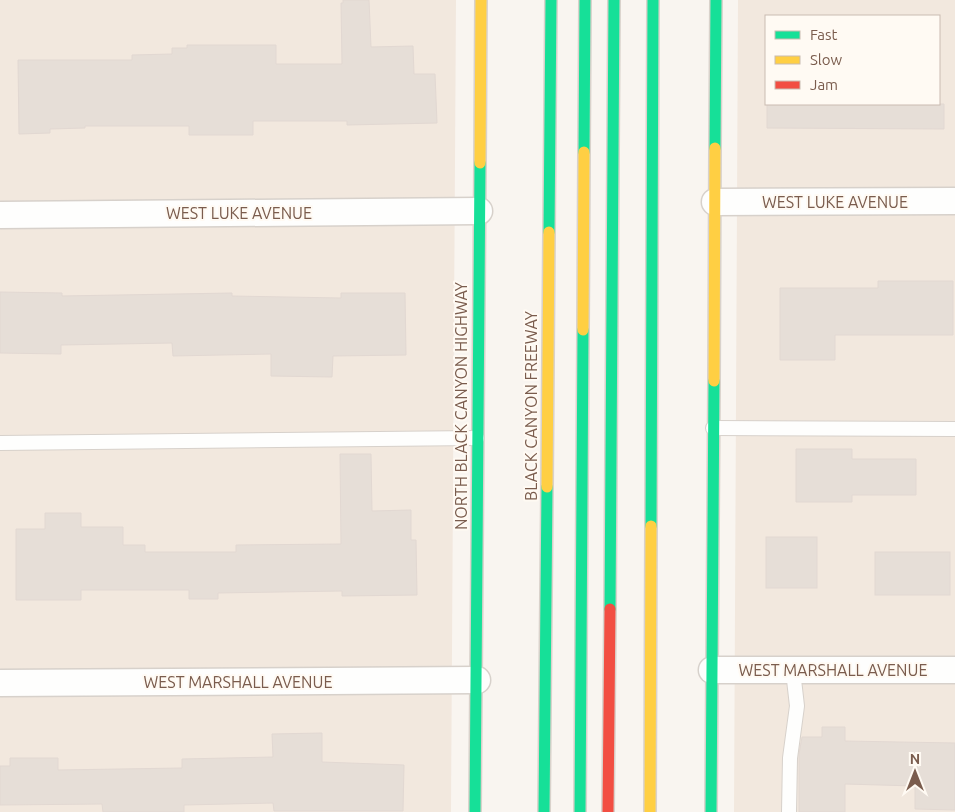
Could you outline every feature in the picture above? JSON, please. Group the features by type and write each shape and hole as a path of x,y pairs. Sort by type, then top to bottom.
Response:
{"main road":[{"name":"NORTH BLACK CANYON HIGHWAY","path":"475,812 481,0"},
{"name":"BLACK CANYON FREEWAY","path":"544,812 551,0"},
{"path":"580,812 585,0"},
{"path":"608,812 614,0"},
{"path":"650,812 653,0"},
{"path":"711,812 716,0"}],"street":[{"name":"WEST LUKE AVENUE","path":"714,202 955,201"},
{"name":"WEST LUKE AVENUE","path":"0,215 479,211"},
{"name":"WEST MARSHALL AVENUE","path":"712,670 955,670"},
{"name":"WEST MARSHALL AVENUE","path":"0,683 477,680"}],"lane":[{"path":"713,428 955,429"},
{"path":"0,443 477,438"},
{"path":"789,812 790,758 797,706 793,671"}],"shaded area":[{"path":"0,0 456,0 451,812 0,812"},
{"path":"738,0 955,0 955,812 734,812"}],"building":[{"path":"343,0 369,0 371,47 413,46 414,74 435,74 437,123 347,125 347,121 253,121 253,135 189,135 189,126 85,126 85,128 50,129 50,133 19,134 18,60 132,60 132,55 172,54 172,48 187,48 187,45 276,45 276,64 342,64 341,3 343,3"},
{"path":"944,104 944,129 767,128 767,105"},
{"path":"878,281 953,281 953,335 835,335 835,360 780,360 780,288 878,288"},
{"path":"0,292 62,293 62,296 232,293 232,296 341,298 341,293 405,293 406,355 333,356 332,377 271,376 271,354 173,356 172,343 61,345 61,354 0,353"},
{"path":"796,449 852,449 852,459 916,459 916,495 852,495 852,502 796,502"},
{"path":"340,454 371,454 372,511 411,510 411,540 416,540 417,595 342,596 342,591 218,593 218,599 189,599 189,590 81,590 81,600 16,600 16,529 45,529 45,513 81,513 81,527 123,527 123,545 145,545 145,552 236,552 236,545 341,544"},
{"path":"766,537 817,537 817,588 766,588"},
{"path":"875,552 950,552 950,595 875,595"},
{"path":"822,727 845,727 845,741 955,743 955,810 915,809 915,786 845,784 845,812 799,812 799,754 802,737 822,737"},
{"path":"322,733 322,762 404,765 403,811 274,811 273,803 184,805 184,812 103,812 102,804 0,805 0,766 10,766 10,758 58,758 58,770 182,768 182,759 273,757 272,734"}],"traffic: fast":[{"path":"549,232 551,0"},
{"path":"584,152 585,0"},
{"path":"610,609 614,0"},
{"path":"651,526 653,0"},
{"path":"715,148 716,0"},
{"path":"475,812 480,163"},
{"path":"580,812 583,330"},
{"path":"711,812 714,381"},
{"path":"544,812 547,487"}],"traffic: slow":[{"path":"480,163 481,0"},
{"path":"714,381 715,148"},
{"path":"583,330 584,152"},
{"path":"547,487 549,232"},
{"path":"650,812 651,526"}],"traffic: jam":[{"path":"608,812 610,609"}]}
